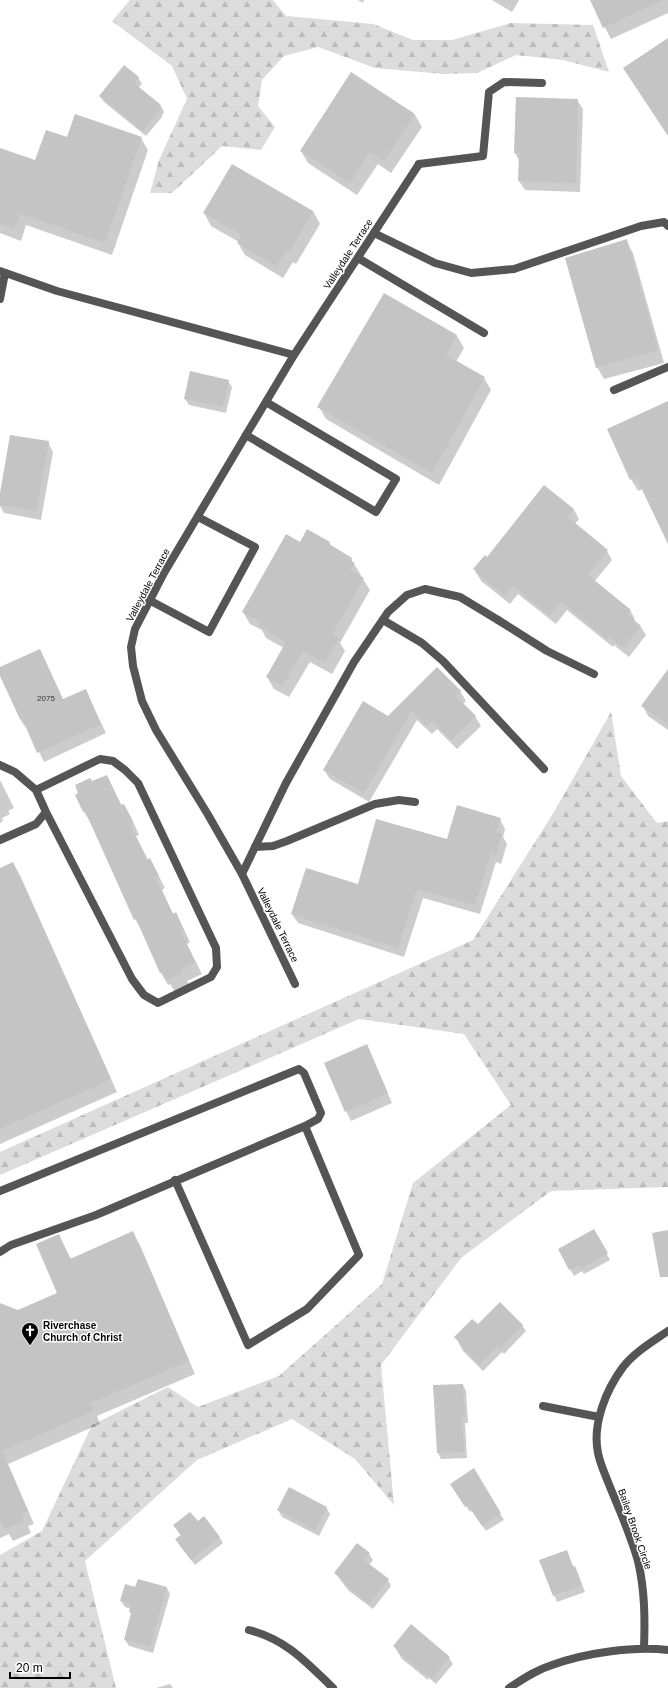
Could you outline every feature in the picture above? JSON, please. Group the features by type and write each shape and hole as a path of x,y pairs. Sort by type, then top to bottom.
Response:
{"street":[{"name":"Valleydale Terrace","path":"295,984 242,874 208,813 156,730 142,701 133,666 131,647 135,630 149,600 294,355 419,164 483,156 489,92 504,82 542,83"},
{"path":"374,233 435,263 471,273 514,269 641,226 664,222 668,226"},
{"path":"358,258 484,333"},
{"path":"0,299 2,272 58,291 294,355"},
{"path":"614,390 668,367"},
{"path":"246,435 376,512 396,479 266,402"},
{"path":"149,600 209,632 255,547 198,516"},
{"path":"242,874 298,763 354,662 388,612 407,595 425,589 460,597 547,651 594,674"},
{"path":"382,620 422,643 443,661 544,770"},
{"path":"0,766 15,772 36,790 132,979 144,995 158,1003 211,977 217,967 216,948 138,783 113,761 100,759 36,790"},
{"path":"255,847 273,846 287,841 375,804 399,800 415,802"},
{"path":"0,840 36,824 46,812"},
{"path":"0,1191 299,1069 304,1073 321,1114 318,1119 305,1126 175,1180 96,1215 11,1245 0,1252"},
{"path":"175,1180 248,1345 307,1309 359,1255 305,1126"},
{"name":"Bailey Brook Circle","path":"644,1649 645,1601 642,1581 630,1539 598,1453 596,1436 599,1418 608,1392 623,1367 635,1355 668,1331"},
{"path":"543,1406 599,1418"},
{"path":"249,1630 277,1640 333,1688"},
{"path":"509,1688 531,1674 553,1664 601,1653 644,1649 668,1650"}],"green space":[{"path":"130,0 273,0 286,16 373,24 413,40 452,40 511,23 593,25 609,72 563,60 516,55 477,73 443,74 375,68 318,47 284,56 262,80 258,106 275,127 261,150 222,146 172,193 150,193 159,160 187,99 172,66 112,21"},
{"path":"611,712 621,776 657,823 668,821 668,1187 551,1191 461,1258 381,1365 394,1505 355,1459 292,1419 197,1460 85,1561 116,1688 0,1688 0,1555 42,1531 92,1425 168,1387 198,1407 279,1376 382,1284 413,1183 511,1105 464,1034 359,1019 0,1175 0,1152 473,940 554,812"}],"building":[{"path":"590,0 663,0 603,28"},
{"path":"668,38 668,136 623,68"},
{"path":"124,65 139,77 134,83 161,105 158,109 160,110 143,131 99,96"},
{"path":"351,72 415,114 384,161 370,152 350,183 300,151"},
{"path":"516,97 578,99 576,183 518,181 519,153 514,153"},
{"path":"75,114 142,137 105,243 20,214 14,229 0,224 0,148 35,160 46,130 67,137"},
{"path":"232,164 313,211 289,252 286,251 276,266 237,243 242,235 203,213"},
{"path":"627,239 658,350 596,368 565,258"},
{"path":"384,293 457,335 446,355 485,377 432,473 317,407"},
{"path":"190,371 229,380 223,407 184,399"},
{"path":"668,401 668,544 636,477 630,480 607,429"},
{"path":"10,435 49,441 36,511 0,505 0,493"},
{"path":"544,485 574,509 568,517 608,550 588,575 631,610 627,614 641,626 624,648 609,637 607,639 561,602 550,616 513,586 505,596 473,569 485,555 487,557"},
{"path":"307,529 330,542 329,544 352,558 351,561 355,563 350,570 364,578 332,635 339,638 325,663 303,651 282,686 266,677 286,642 259,626 261,622 242,612 286,534 300,542"},
{"path":"40,649 63,699 86,689 101,724 37,753 22,718 20,719 0,676 0,667"},
{"path":"437,667 461,691 456,696 476,716 451,740 432,721 426,726 412,711 364,793 323,770 363,701 388,716"},
{"path":"668,669 668,725 641,706"},
{"path":"107,775 121,805 124,804 133,822 130,824 147,860 150,858 159,876 155,877 173,914 176,912 184,930 181,932 195,962 181,969 182,973 167,980 163,972 160,973 136,919 134,920 85,811 83,812 75,795 78,793 75,785 90,778 92,781"},
{"path":"457,805 501,818 496,832 502,834 496,855 491,853 475,905 417,889 398,948 291,914 306,868 358,884 376,819 447,839"},
{"path":"13,862 111,1079 0,1129 0,868"},
{"path":"367,1044 388,1093 345,1112 324,1063"},
{"path":"594,1229 608,1253 580,1269 578,1266 569,1270 558,1249"},
{"path":"668,1230 668,1277 660,1277 652,1233"},
{"path":"133,1231 189,1361 91,1403 94,1411 2,1451 28,1511 22,1514 24,1521 5,1529 0,1518 0,1303 18,1310 57,1293 36,1244 59,1234 70,1259"},
{"path":"500,1302 523,1325 500,1348 498,1346 479,1365 454,1337 472,1319 478,1324"},
{"path":"463,1384 465,1417 462,1417 464,1452 437,1453 433,1385"},
{"path":"474,1468 501,1513 482,1526 468,1505 465,1507 450,1484"},
{"path":"289,1487 327,1507 315,1530 277,1510"},
{"path":"190,1512 198,1521 204,1516 220,1537 191,1560 175,1539 181,1535 173,1525"},
{"path":"357,1543 370,1553 364,1560 389,1579 369,1604 344,1584 346,1583 334,1573"},
{"path":"567,1550 582,1585 553,1596 539,1560"},
{"path":"138,1579 167,1587 150,1647 124,1640 131,1613 129,1612 131,1604 120,1601 125,1584 135,1587"},
{"path":"411,1624 450,1657 432,1678 425,1673 424,1674 393,1646"}],"place":[{"name":"Riverchase Church of Christ","path":"30,1346"}]}
